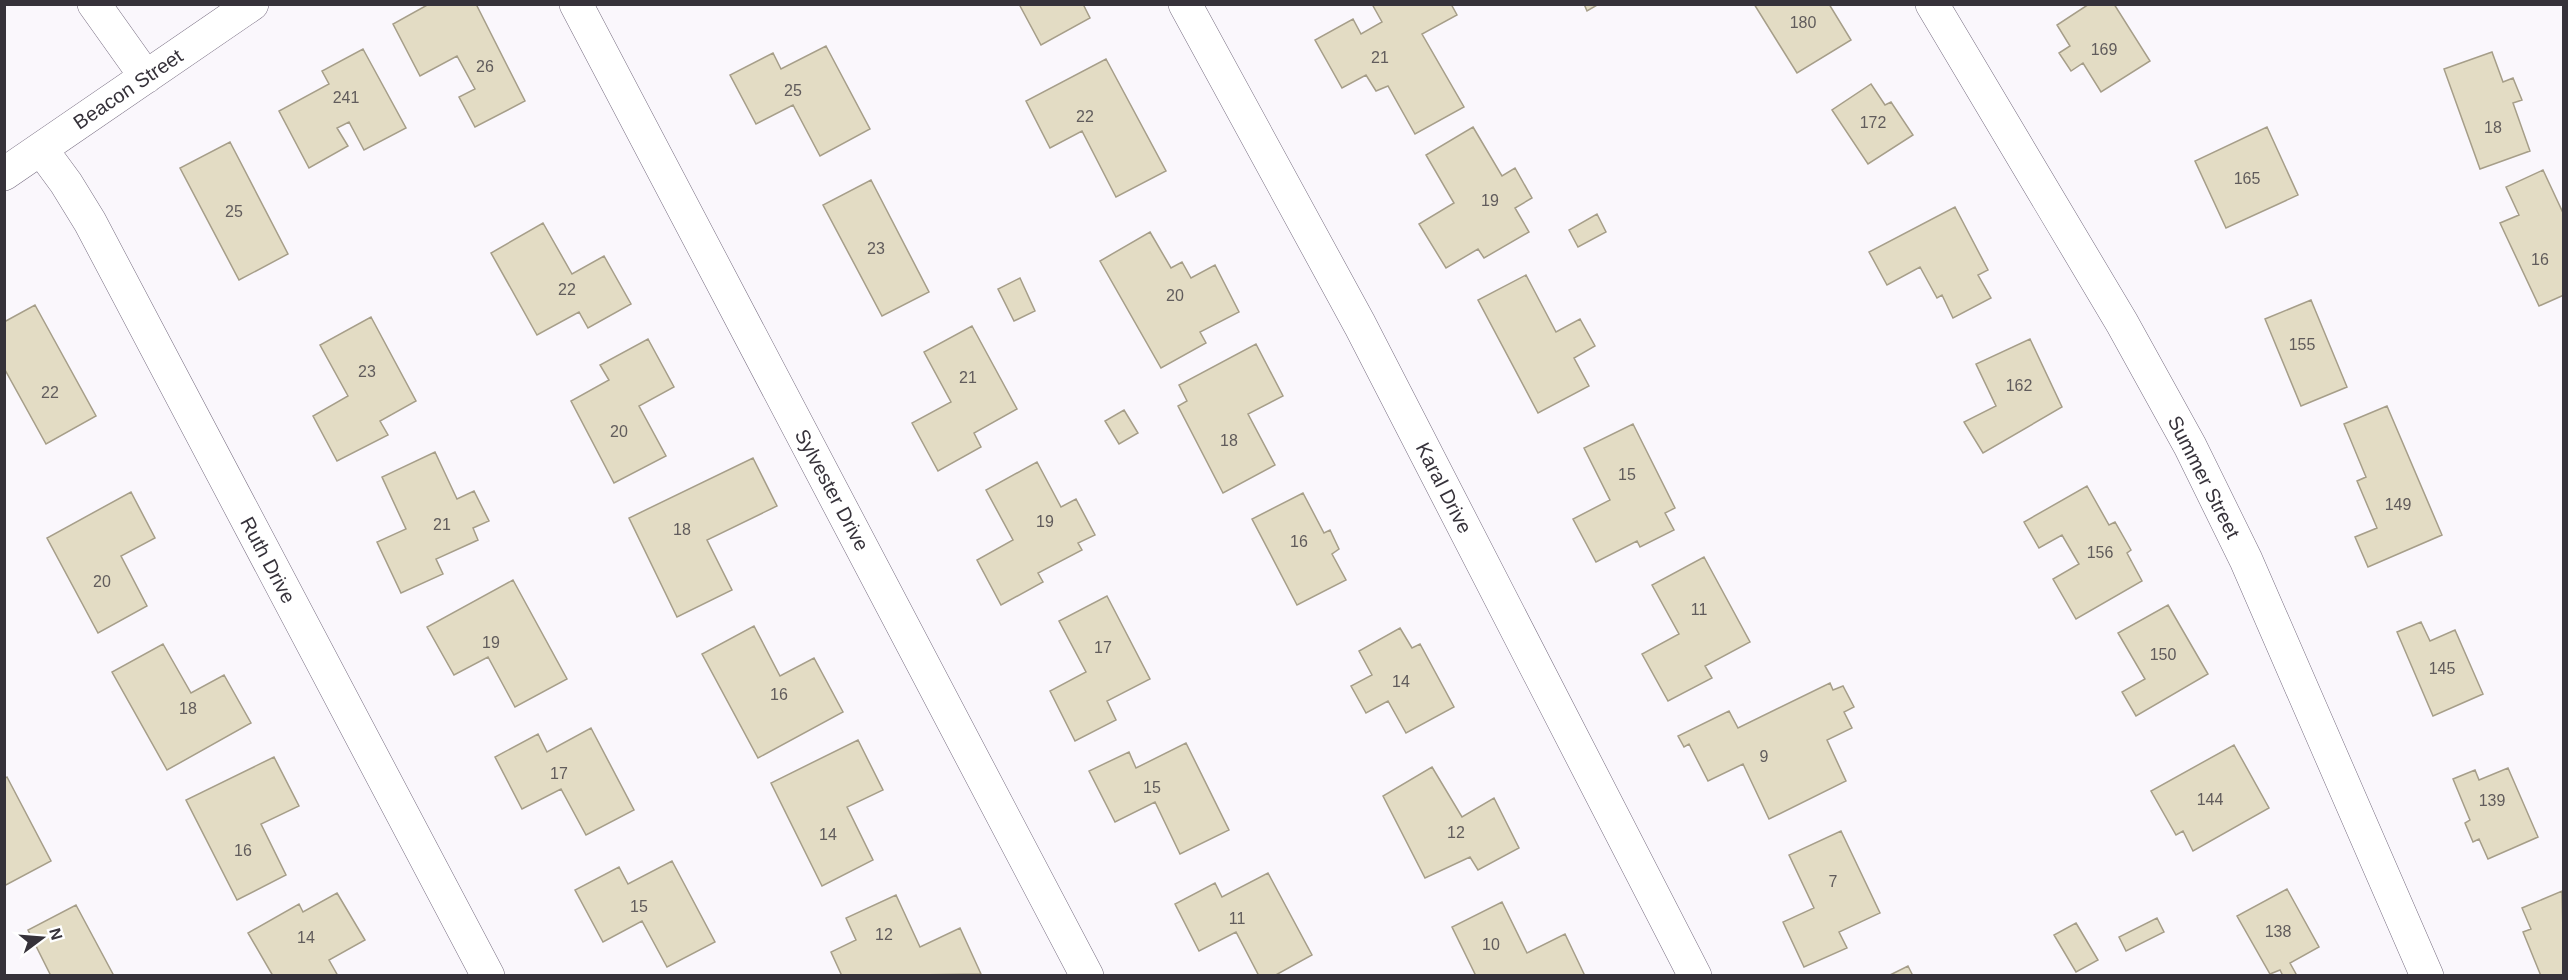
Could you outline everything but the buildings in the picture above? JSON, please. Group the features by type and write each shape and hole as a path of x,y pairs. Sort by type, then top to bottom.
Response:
{"street":[{"path":"94,4 146,77"},
{"name":"Beacon Street","path":"4,174 252,4"},
{"name":"Sylvester Drive","path":"576,4 1087,975"},
{"name":"Karal Drive","path":"1185,4 1360,325 1695,975"},
{"name":"Summer Street","path":"1932,4 2122,323 2190,446 2246,560 2427,975"},
{"name":"Ruth Drive","path":"41,149 66,183 90,222 488,975"}]}
